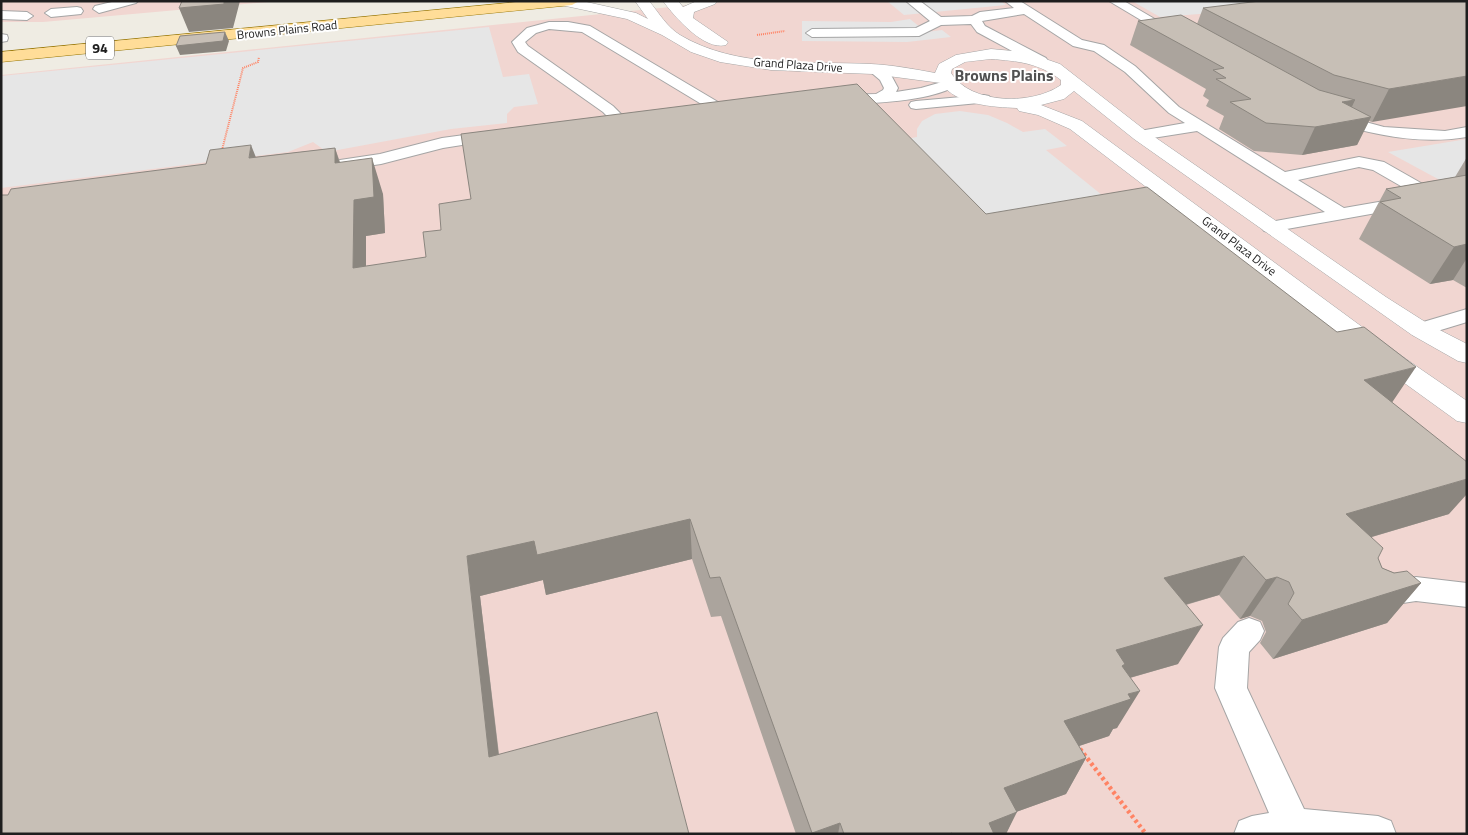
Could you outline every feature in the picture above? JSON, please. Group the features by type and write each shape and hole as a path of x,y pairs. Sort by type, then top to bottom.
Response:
{"main road":[{"name":"Browns Plains Road","path":"5,57 572,1"}],"street":[{"name":"Grand Plaza Drive","path":"642,1 670,34 691,47 771,66 874,69 946,81 969,95 1043,110 1076,125 1386,357 1467,414"},
{"name":"Grand Plaza Drive","path":"670,1 686,20 703,35 746,50 798,56 891,56"},
{"path":"686,20 688,10 710,1"},
{"path":"566,2 630,16 670,34"},
{"path":"937,57 1008,54 1041,61 1059,70 1069,80 1140,135 1270,226 1421,330 1467,355"},
{"path":"946,81 943,73 945,67 967,56"},
{"path":"992,101 1028,103 1053,99 1064,94 1069,87 1069,80"}],"lane":[{"path":"1,8 7,1"},
{"path":"100,9 132,1"},
{"path":"912,1 938,21 978,25 1041,61"},
{"path":"1011,1 1078,43 1099,48 1130,69 1174,110 1339,214"},
{"path":"1115,1 1184,40"},
{"path":"967,56 980,39 978,25 980,16 1026,10"},
{"path":"51,13 77,11"},
{"path":"1,15 27,16"},
{"path":"812,33 918,32 938,21"},
{"path":"619,120 608,109 523,49 518,42 531,31 548,26 564,25 586,29 713,105"},
{"path":"874,69 890,83 889,93 879,98"},
{"path":"822,99 896,98 930,92 946,81"},
{"path":"840,99 892,107 992,101"},
{"path":"694,108 730,103"},
{"path":"1322,115 1383,132 1445,136 1467,132"},
{"path":"600,122 638,117"},
{"path":"1140,135 1199,126"},
{"path":"321,168 381,158 442,143 511,134"},
{"path":"1270,226 1421,200 1422,191 1378,166 1359,162 1282,178"},
{"path":"1421,330 1467,315"},
{"path":"1362,598 1416,590 1467,594"},
{"path":"1249,631 1234,647 1231,688 1293,826"},
{"path":"1252,834 1293,826 1378,834"}],"path":[{"path":"220,155 243,68 258,62 260,55"},
{"path":"1078,746 1146,834"}],"shaded area":[{"path":"1,1 279,1 43,22 1,22"},
{"path":"729,1 1467,1 1467,834 1,834 1,75"},
{"path":"887,1 1001,1 1006,5 904,15"},
{"path":"1132,1 1318,1 1226,12 1160,17"},
{"path":"910,19 926,32 942,30 951,37 907,42 802,41 802,21 891,22"},
{"path":"489,27 503,77 529,74 538,104 514,107 507,114 507,123 451,129 327,152 313,142 288,152 1,188 1,76"},
{"path":"960,111 988,115 1023,132 1045,129 1067,146 1046,150 1133,220 997,243 895,141 917,137 917,129 922,121 935,114"},
{"path":"1467,139 1467,182 1449,185 1388,152"}],"building":[{"path":"182,1 224,1 224,4 179,8"},
{"path":"1260,1 1467,1 1467,76 1389,89 1334,75 1203,8"},
{"path":"1181,15 1319,90 1355,100 1342,102 1371,117 1315,127 1266,123 1230,102 1251,99 1216,79 1226,78 1213,70 1224,68 1138,21"},
{"path":"225,32 223,41 176,46 180,36"},
{"path":"857,84 986,214 1147,187 1337,332 1364,327 1416,367 1364,380 1467,462 1467,479 1346,514 1383,548 1378,558 1382,568 1394,573 1407,571 1421,583 1302,620 1288,604 1294,593 1289,582 1277,577 1266,580 1244,556 1164,578 1203,625 1116,650 1125,664 1122,666 1140,691 1128,694 1131,699 1064,721 1086,758 1004,788 1017,812 989,823 994,834 844,834 840,823 812,833 720,577 710,578 690,519 537,555 534,541 467,556 489,757 657,712 689,834 1,834 1,195 8,195 11,189 206,164 210,150 251,145 249,158 335,148 335,163 372,158 374,197 354,200 353,268 426,257 423,232 441,230 439,204 471,199 461,134"},
{"path":"1467,175 1467,244 1454,247 1380,202 1401,198 1386,189"}],"district":[{"name":"Browns Plains","path":"1004,75"}]}
